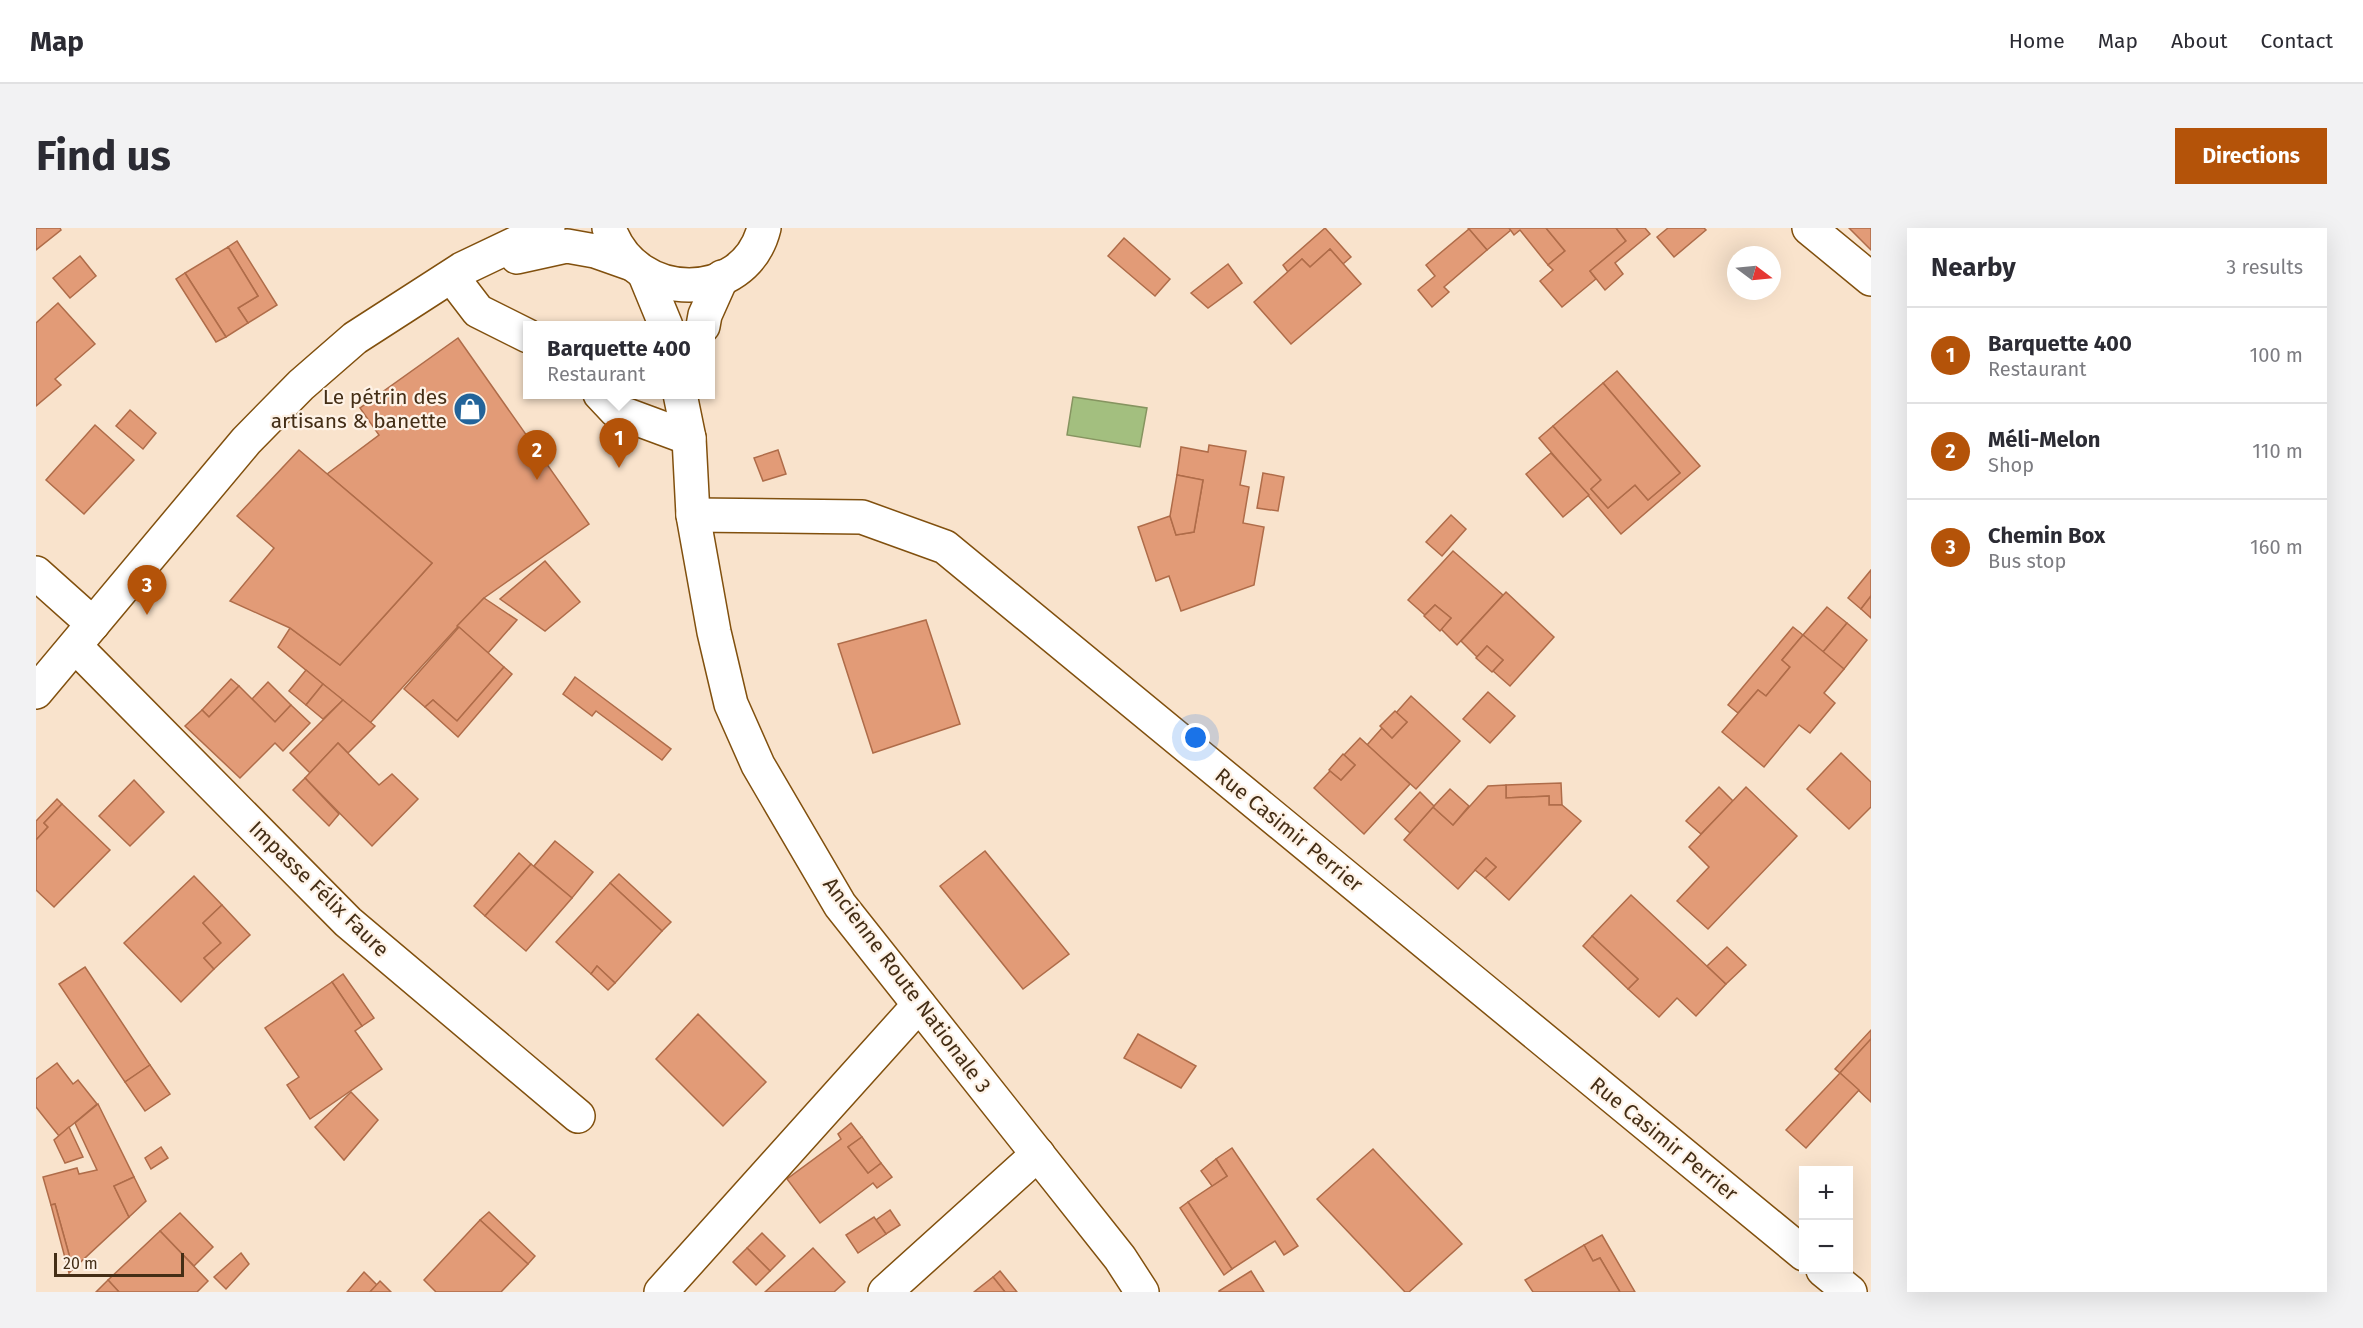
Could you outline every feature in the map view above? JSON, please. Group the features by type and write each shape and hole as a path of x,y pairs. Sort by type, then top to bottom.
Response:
{"street":[{"path":"36,692 246,441 302,385 355,338 457,273 548,228"},
{"path":"609,228 614,242 637,269 663,321"},
{"path":"1809,228 1871,279"},
{"path":"457,273 567,246 595,251 663,282 683,286 704,284 740,267 753,251 764,230"},
{"path":"457,273 478,311 523,334"},
{"path":"704,321 722,277"},
{"path":"605,399 616,411 689,438"},
{"name":"Ancienne Route Nationale 3","path":"681,399 689,438"},
{"name":"Ancienne Route Nationale 3","path":"693,399 689,438 693,515 714,632 731,704 758,765 840,905 1120,1258 1142,1292"},
{"name":"Rue Casimir Perrier","path":"693,515 862,517 945,547 1799,1251"},
{"name":"Impasse Félix Faure","path":"36,573 84,635 348,922 578,1116"},
{"path":"661,1292 919,1005"},
{"path":"885,1292 1038,1154"},
{"path":"1829,1274 1850,1292"}],"shaded area":[{"path":"1073,397 1147,408 1140,447 1067,435"}],"building":[{"path":"36,228 60,228 61,230 36,250"},
{"path":"1325,228 1351,257 1343,264 1330,249 1310,267 1302,259 1288,272 1283,265"},
{"path":"1468,228 1509,228 1511,230 1487,250"},
{"path":"1509,228 1546,228 1565,251 1548,265 1520,230 1514,235"},
{"path":"1546,228 1616,228 1626,241 1590,271 1596,279 1562,307 1540,281 1553,270 1548,265 1565,251"},
{"path":"1616,228 1645,228 1650,234 1615,263 1623,274 1605,290 1590,271 1626,241"},
{"path":"1668,228 1704,228 1706,230 1674,257 1657,237"},
{"path":"1849,228 1871,228 1871,250"},
{"path":"1469,229 1487,250 1444,287 1449,292 1432,307 1418,290 1435,276 1426,265"},
{"path":"1124,238 1170,279 1155,296 1108,256"},
{"path":"237,241 277,305 248,323 238,308 258,296 228,247"},
{"path":"228,247 258,296 238,308 248,323 226,337 185,273"},
{"path":"1330,249 1361,284 1291,344 1254,302 1302,259 1310,267"},
{"path":"80,256 96,276 70,298 53,278"},
{"path":"1228,264 1242,283 1208,308 1191,293"},
{"path":"185,273 226,337 216,342 176,279"},
{"path":"58,303 95,344 55,379 61,385 36,406 36,323"},
{"path":"458,338 589,524 484,598 370,723 278,647 290,628 340,665 432,563 327,474 379,435 360,408"},
{"path":"1617,371 1700,466 1621,534 1539,438 1553,426 1601,480 1591,489 1608,508 1635,485 1648,500 1680,473 1603,383"},
{"path":"1603,383 1680,473 1648,500 1635,485 1608,508 1591,489 1601,480 1553,426"},
{"path":"130,410 156,433 143,449 116,426"},
{"path":"95,425 134,460 84,514 46,480"},
{"path":"1209,445 1246,451 1240,485 1249,487 1243,523 1264,527 1254,585 1181,611 1169,576 1156,581 1138,527 1170,516 1176,535 1194,532 1203,480 1177,475 1181,447 1208,452"},
{"path":"299,450 432,563 340,665 290,628 230,601 274,548 237,516"},
{"path":"778,450 786,474 763,481 754,458"},
{"path":"1551,453 1589,495 1563,517 1526,474"},
{"path":"1263,473 1284,477 1278,511 1257,508"},
{"path":"1177,475 1203,480 1194,532 1176,535 1170,516"},
{"path":"1451,515 1466,529 1442,556 1426,542"},
{"path":"1453,551 1503,595 1457,645 1441,629 1451,618 1435,605 1425,615 1408,600"},
{"path":"545,561 580,602 545,631 500,599"},
{"path":"1871,570 1871,596 1861,609 1848,598"},
{"path":"1506,592 1554,637 1510,686 1493,671 1503,660 1487,646 1477,657 1461,641"},
{"path":"1871,596 1871,618 1861,609"},
{"path":"484,598 517,620 488,653 457,626"},
{"path":"1435,605 1451,618 1440,631 1424,616"},
{"path":"1827,607 1847,623 1823,652 1803,635"},
{"path":"926,620 960,724 873,753 838,644"},
{"path":"1847,623 1867,640 1844,669 1823,652"},
{"path":"459,627 504,667 457,721 433,700 425,707 404,689"},
{"path":"1793,627 1803,635 1782,660 1790,667 1766,696 1758,690 1738,713 1728,705"},
{"path":"1803,635 1844,669 1824,693 1835,703 1810,733 1799,725 1764,767 1722,732 1758,690 1766,696 1790,667 1782,660"},
{"path":"1487,646 1503,660 1492,672 1476,658"},
{"path":"504,667 512,674 458,737 425,707 433,700 457,721"},
{"path":"306,670 323,684 306,705 289,691"},
{"path":"575,677 671,749 662,760 596,711 592,716 563,694"},
{"path":"231,679 239,686 209,717 202,710"},
{"path":"268,682 291,705 275,722 252,699"},
{"path":"323,684 343,700 323,719 306,705"},
{"path":"239,686 275,722 291,705 310,723 283,751 275,743 240,778 185,726 202,710 209,717"},
{"path":"1488,692 1515,716 1490,743 1463,719"},
{"path":"1411,696 1460,741 1416,789 1367,745 1382,728 1392,738 1407,722 1396,713"},
{"path":"343,700 375,726 348,753 338,743 310,773 290,753"},
{"path":"1395,711 1407,722 1392,738 1380,726"},
{"path":"1360,738 1410,784 1364,834 1314,788 1330,771 1341,780 1355,765 1344,755"},
{"path":"338,743 379,785 392,774 418,799 372,846 305,778"},
{"path":"1841,753 1871,782 1871,807 1849,829 1807,789"},
{"path":"1343,754 1355,765 1341,780 1329,770"},
{"path":"305,778 339,814 329,826 293,790"},
{"path":"134,780 164,812 130,846 99,816"},
{"path":"1561,783 1562,805 1549,805 1549,796 1506,798 1506,785"},
{"path":"1506,785 1506,798 1549,796 1549,805 1562,805 1581,821 1509,900 1485,878 1496,867 1486,858 1458,889 1404,840 1433,807 1453,825 1488,786"},
{"path":"1719,787 1733,801 1701,834 1686,821"},
{"path":"1746,787 1797,836 1708,929 1677,901 1709,867 1689,847"},
{"path":"1450,789 1469,806 1453,825 1433,807"},
{"path":"1420,792 1434,806 1410,833 1395,819"},
{"path":"57,799 62,804 44,823 48,827 36,840 36,821"},
{"path":"62,804 110,850 54,907 36,890 36,840 48,827 44,823"},
{"path":"555,841 593,872 572,898 534,866"},
{"path":"985,851 1069,954 1023,989 940,886"},
{"path":"519,853 531,864 485,916 474,906"},
{"path":"1486,858 1496,867 1485,878 1475,870"},
{"path":"531,864 572,898 526,951 485,916"},
{"path":"619,874 671,922 662,931 610,883"},
{"path":"194,876 222,905 203,923 221,943 204,958 214,969 181,1002 124,943"},
{"path":"610,883 662,931 615,983 597,966 591,974 556,942"},
{"path":"1631,895 1726,984 1696,1016 1677,998 1659,1017 1628,989 1638,979 1592,936"},
{"path":"222,905 250,935 214,969 204,958 221,943 203,923"},
{"path":"1592,936 1638,979 1628,989 1583,946"},
{"path":"1727,947 1746,965 1726,984 1707,966"},
{"path":"597,966 615,983 608,990 591,974"},
{"path":"85,967 150,1065 125,1082 59,984"},
{"path":"343,974 374,1018 362,1026 332,982"},
{"path":"332,982 362,1026 355,1031 382,1069 310,1119 287,1085 299,1077 265,1028"},
{"path":"698,1014 766,1082 723,1126 656,1059"},
{"path":"1871,1030 1871,1039 1840,1073 1835,1069"},
{"path":"1138,1034 1196,1066 1181,1088 1124,1058"},
{"path":"1871,1039 1871,1102 1840,1073"},
{"path":"57,1063 73,1084 78,1080 97,1104 59,1136 36,1107 36,1079"},
{"path":"150,1065 170,1094 145,1111 125,1082"},
{"path":"1840,1073 1859,1090 1806,1148 1786,1130"},
{"path":"351,1092 378,1120 344,1160 315,1127"},
{"path":"98,1104 134,1177 114,1186 129,1217 73,1269 55,1204 51,1205 43,1177 77,1168 79,1174 97,1170 75,1123"},
{"path":"851,1123 862,1137 848,1147 868,1173 881,1163 892,1177 877,1188 873,1183 820,1223 787,1179 841,1139 838,1134"},
{"path":"69,1127 83,1157 65,1163 54,1140"},
{"path":"862,1137 881,1163 868,1173 848,1147"},
{"path":"161,1147 168,1158 151,1169 145,1158"},
{"path":"1232,1148 1298,1246 1284,1255 1275,1241 1232,1269 1188,1202 1227,1176 1216,1159"},
{"path":"1373,1149 1462,1244 1409,1292 1405,1292 1317,1199"},
{"path":"1216,1159 1227,1176 1212,1186 1201,1171"},
{"path":"134,1177 146,1201 129,1217 114,1186"},
{"path":"1188,1202 1232,1269 1224,1275 1180,1208"},
{"path":"55,1204 73,1269 69,1273 51,1205"},
{"path":"890,1210 900,1225 886,1234 876,1220"},
{"path":"489,1212 535,1256 528,1264 480,1220"},
{"path":"180,1213 213,1247 194,1266 160,1231"},
{"path":"874,1217 886,1234 858,1253 846,1235"},
{"path":"480,1220 528,1264 501,1292 436,1292 424,1280"},
{"path":"160,1231 208,1281 197,1292 119,1292 108,1280"},
{"path":"762,1233 785,1256 770,1271 747,1248"},
{"path":"1602,1235 1635,1292 1620,1292 1600,1258 1593,1261 1584,1245"},
{"path":"1584,1245 1593,1261 1600,1258 1620,1292 1533,1292 1525,1280"},
{"path":"747,1248 770,1271 756,1285 733,1262"},
{"path":"813,1248 845,1282 834,1292 765,1292"},
{"path":"241,1253 249,1264 226,1289 214,1277"},
{"path":"1000,1271 1017,1292 1005,1292 993,1277"},
{"path":"1251,1271 1264,1292 1219,1292 1219,1291"},
{"path":"364,1272 377,1285 370,1292 347,1292"},
{"path":"993,1277 1005,1292 974,1292"},
{"path":"108,1280 119,1292 96,1292"},
{"path":"380,1281 391,1292 370,1292"}],"place":[{"name":"Le pétrin des artisans & banette","path":"470,409"},
{"name":"Barquette 400","path":"619,468"},
{"name":"Méli-Melon","path":"537,480"},
{"name":"Chemin Box","path":"147,615"}]}
